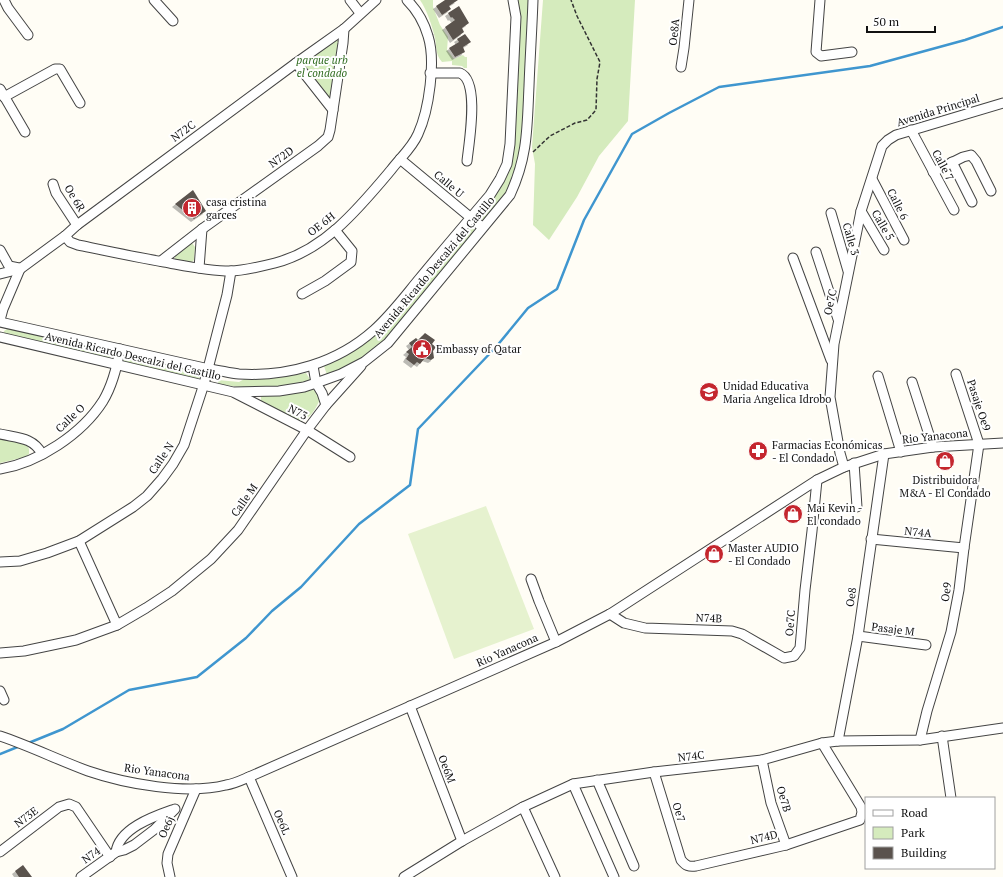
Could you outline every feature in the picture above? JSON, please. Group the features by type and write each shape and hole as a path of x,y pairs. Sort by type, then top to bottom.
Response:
{"street":[{"path":"4,0 8,8 28,35"},
{"path":"154,0 173,22"},
{"path":"350,0 360,14"},
{"name":"N72C","path":"0,274 20,269 65,236 77,225 344,29 376,0"},
{"name":"OE 6H","path":"65,236 70,242 78,245 199,268 232,271 275,263 305,251 335,230 364,201 410,149 418,134 425,111 430,86 431,51 428,37 416,10 407,0"},
{"name":"Avenida Ricardo Descalzi del Castillo","path":"0,321 209,369 237,374 288,372 313,366 329,359 353,345 374,330 392,311 490,195 507,164 510,144 516,17 513,0"},
{"name":"Avenida Ricardo Descalzi del Castillo","path":"0,337 233,392 279,391 304,387 341,374 364,362 388,343 482,227 510,195 523,162 527,137 533,0"},
{"name":"Oe8A","path":"681,67 689,0"},
{"path":"820,0 816,52 820,56 852,52"},
{"name":"N72D","path":"161,261 202,229 328,137 334,110 344,43 344,29"},
{"path":"296,63 334,110"},
{"path":"25,132 1,92 55,69 60,69 80,103"},
{"path":"430,73 460,73 464,74 468,80 471,92 472,108 467,161"},
{"name":"Avenida Principal","path":"882,146 896,135 1002,106"},
{"name":"Calle 7","path":"912,130 954,210"},
{"name":"Oe7C","path":"844,467 830,397 832,361 838,319 861,211 882,146"},
{"path":"933,172 969,155 974,158 991,191"},
{"name":"Calle U","path":"400,159 482,227"},
{"path":"952,162 972,202"},
{"name":"Calle 6","path":"872,179 904,240"},
{"name":"Oe 6R","path":"53,184 56,193 77,225"},
{"name":"Calle 5","path":"861,211 884,250"},
{"name":"Calle 3","path":"831,213 849,273"},
{"path":"199,268 202,229"},
{"path":"302,294 325,281 351,262 352,251 335,230"},
{"path":"0,250 9,266 20,269 3,309 0,321"},
{"path":"816,252 838,319"},
{"path":"793,258 832,361"},
{"name":"Calle N","path":"0,562 20,561 79,541 133,507 147,496 162,479 184,445 209,369 232,271"},
{"name":"Calle O","path":"0,469 21,464 42,454 68,439 86,422 102,402 111,384 120,349"},
{"name":"Calle M","path":"0,653 24,651 76,640 117,625 172,591 211,559 238,530 307,430 326,405 364,362"},
{"path":"313,366 316,383 322,393 326,405"},
{"name":"Pasaje Oe9","path":"956,374 979,444"},
{"path":"878,376 901,452"},
{"path":"912,382 933,447"},
{"name":"N73","path":"233,392 307,430 350,456"},
{"path":"0,434 29,440 38,446 42,454"},
{"name":"Rio Yanacona","path":"0,736 89,771 138,783 169,788 196,789 227,785 249,777 556,642 610,614 817,480 844,467 884,454 933,447 1003,443"},
{"name":"Oe9","path":"920,740 927,711 951,632 959,590 979,444"},
{"name":"Oe8","path":"838,741 858,636 884,454"},
{"path":"854,463 857,507"},
{"name":"Oe7C","path":"800,648 817,480"},
{"name":"N74A","path":"871,539 964,548"},
{"path":"79,541 117,625"},
{"path":"531,579 556,642"},
{"name":"N74B","path":"610,614 624,623 645,628 732,631 742,634 784,658 794,656 800,648"},
{"name":"Pasaje M","path":"858,636 926,645"},
{"path":"0,691 4,700"},
{"name":"Oe6M","path":"410,706 462,841"},
{"name":"N74C","path":"404,877 462,841 523,807 573,784 654,772 762,760 822,743 838,741 920,740 1003,728"},
{"path":"942,736 951,797"},
{"name":"N74D","path":"681,860 685,865 690,867 696,866 786,844 859,822 862,817 861,807 822,743"},
{"name":"Oe7B","path":"762,760 771,803 786,844"},
{"name":"Oe7","path":"654,772 681,860"},
{"name":"Oe6L","path":"249,777 292,877"},
{"path":"597,780 634,866"},
{"path":"573,784 614,877"},
{"name":"Oe6j","path":"170,877 168,854 196,789"},
{"name":"N73E","path":"0,852 59,807 69,804 76,807 113,854"},
{"path":"113,854 118,842 130,830 154,816 189,804"},
{"path":"523,807 555,877"},
{"name":"N74","path":"81,877 92,874 113,854 138,842 155,829 175,809"}],"path":[{"path":"523,162 550,136 575,123 587,120 596,110 597,79 600,62 577,16 571,0"}],"green space":[{"path":"420,0 433,0 433,7 440,25 448,37 447,50 454,59 463,55 467,57 467,68 452,65 452,61 442,62 437,53 431,23"},
{"path":"518,0 530,0 521,161 507,193 481,223 476,218 510,167 520,24"},
{"path":"543,0 635,0 628,121 599,156 577,197 549,240 533,225 535,164 532,147"},
{"name":"parque urb el condado","path":"344,29 333,110 296,63"},
{"path":"469,225 476,231 380,345 358,361 327,375 324,366 345,356 366,342 388,323"},
{"path":"192,243 195,247 194,260 191,263 175,259 175,255"},
{"path":"9,328 110,352 110,356 108,360 5,336 4,331"},
{"path":"126,355 199,371 202,376 197,379 124,362 123,358"},
{"path":"306,373 311,381 288,385 241,387 218,384 218,380 239,382 246,378 276,378"},
{"path":"312,389 318,392 320,398 319,401 310,415 301,422 261,402 261,396"},
{"path":"0,438 26,444 29,449 29,454 25,457 0,463"},
{"path":"486,506 534,629 454,659 408,534"}],"building":[{"path":"445,0 458,0 449,6 451,9 442,15 436,6"},
{"path":"459,6 469,23 462,28 464,32 453,40 445,27 455,20 452,17 451,18 448,13"},
{"path":"465,34 471,42 463,47 465,52 455,57 449,48 459,42 457,39"},
{"name":"casa cristina garces","path":"193,190 206,211 194,219 175,204"},
{"name":"Embassy of Qatar","path":"425,333 435,340 432,344 436,347 433,351 434,358 431,360 425,358 420,364 417,362 414,365 406,359 409,354 406,352 412,347 409,343 416,338 418,340"},
{"path":"23,865 32,877 19,877 15,871"}],"waterway":[{"path":"26,744 63,729 129,690 197,677 246,638 272,611 301,587 359,524 410,485 418,429 496,347 528,308 557,289 584,220 632,134 719,87 870,66 965,40 1003,27"},
{"path":"0,754 20,746"}],"place":[{"name":"casa cristina garces","path":"192,208"},
{"name":"Embassy of Qatar","path":"422,349"},
{"name":"Unidad Educativa Maria Angelica Idrobo","path":"709,392"},
{"name":"Farmacias Económicas - El Condado","path":"758,451"},
{"name":"Distribuidora M&A - El Condado","path":"945,461"},
{"name":"Mai Kevin - El condado","path":"793,514"},
{"name":"Master AUDIO - El Condado","path":"714,554"}]}
